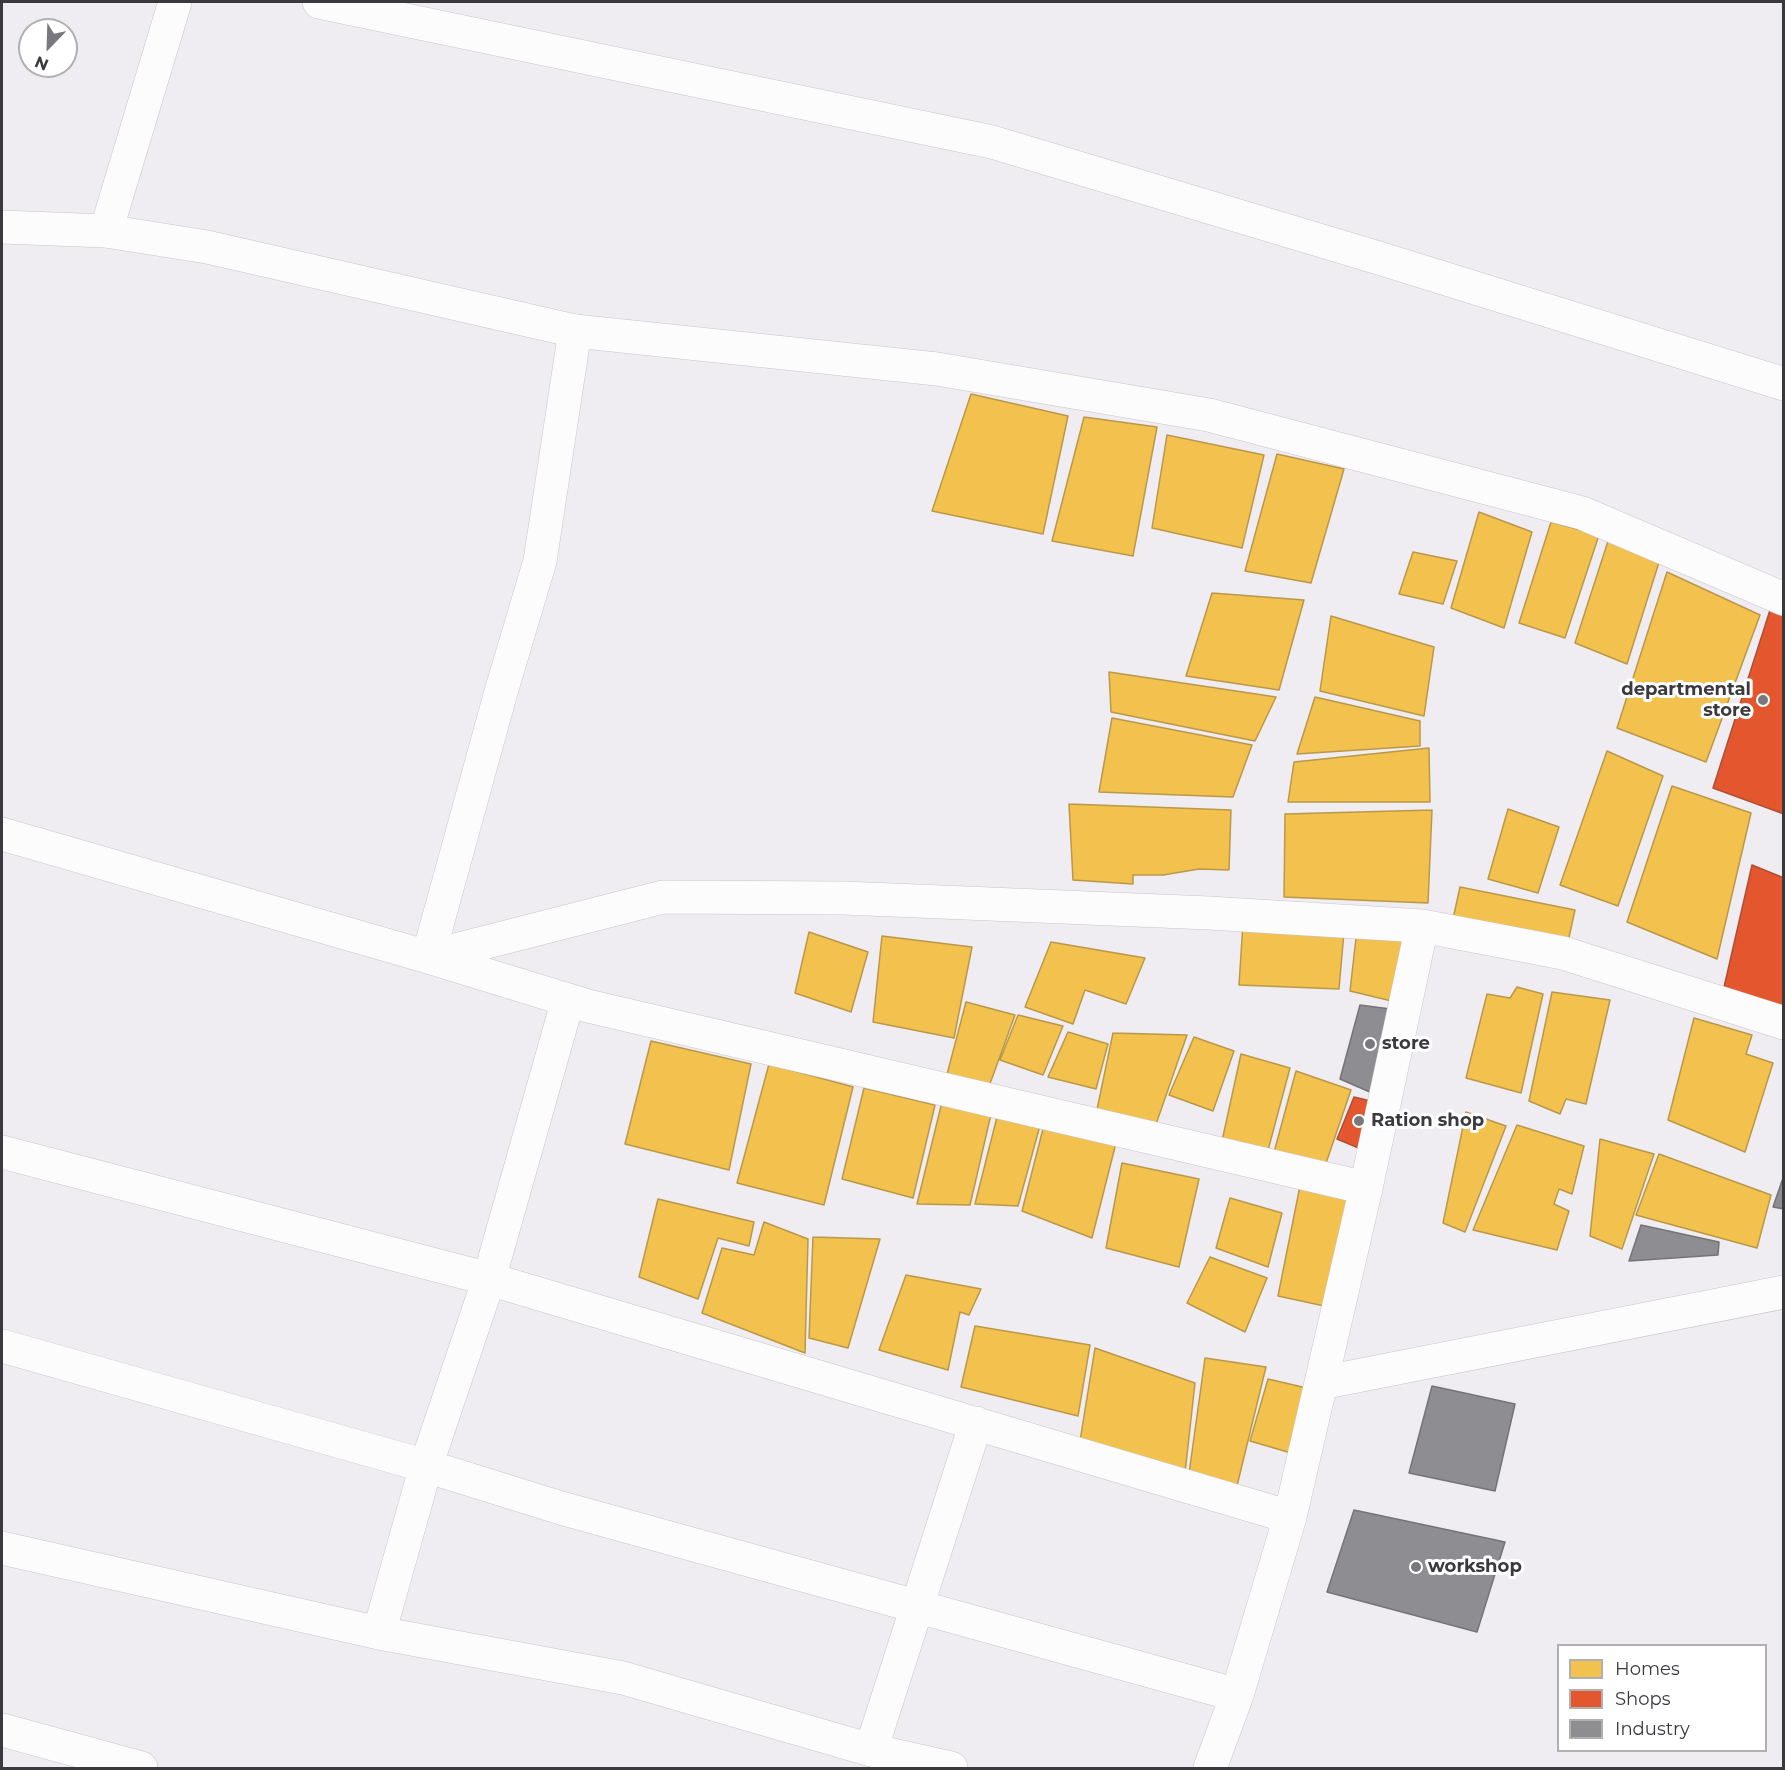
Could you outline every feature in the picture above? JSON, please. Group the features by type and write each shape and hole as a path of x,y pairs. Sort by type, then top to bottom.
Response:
{"street":[{"path":"106,231 175,2"},
{"path":"319,2 992,142 1382,259 1784,384"},
{"path":"2,227 106,231 207,247 575,331 937,369 1209,416 1582,513 1784,599"},
{"path":"428,957 540,561 575,331"},
{"path":"2,834 428,957 568,1000 1366,1188"},
{"path":"428,957 663,897 843,898 1209,913 1422,926 1563,953 1784,1023"},
{"path":"1210,1768 1237,1695 1290,1517 1366,1188 1422,926"},
{"path":"379,1633 426,1466 489,1279 568,1000"},
{"path":"2,1152 489,1279 1290,1517"},
{"path":"1321,1383 1784,1292"},
{"path":"2,1346 426,1466 561,1508 1237,1695"},
{"path":"871,1750 976,1423"},
{"path":"2,1548 379,1633 623,1678 871,1750 951,1768"},
{"path":"2,1730 141,1768"}],"building: Homes":[{"path":"971,394 1068,416 1043,534 932,511"},
{"path":"1084,417 1157,427 1133,556 1052,541"},
{"path":"1167,435 1264,455 1242,548 1152,528"},
{"path":"1277,454 1344,469 1311,583 1245,571"},
{"path":"1479,512 1532,532 1504,628 1451,608"},
{"path":"1551,522 1599,535 1565,638 1519,623"},
{"path":"1610,535 1661,556 1627,664 1575,643"},
{"path":"1413,552 1457,561 1443,604 1399,594"},
{"path":"1667,572 1760,615 1706,762 1617,728"},
{"path":"1212,593 1304,600 1279,690 1186,676"},
{"path":"1331,616 1434,647 1424,716 1320,691"},
{"path":"1109,672 1276,697 1255,741 1111,712"},
{"path":"1315,697 1420,721 1420,746 1297,754"},
{"path":"1112,718 1252,745 1233,797 1099,792"},
{"path":"1429,748 1430,802 1288,802 1294,762"},
{"path":"1607,751 1663,776 1618,906 1560,885"},
{"path":"1672,786 1751,813 1717,959 1627,922"},
{"path":"1069,804 1231,810 1229,870 1199,869 1163,875 1133,875 1133,884 1073,880"},
{"path":"1508,809 1559,827 1538,893 1488,879"},
{"path":"1432,810 1428,903 1284,897 1285,814"},
{"path":"1460,887 1575,910 1566,951 1451,928"},
{"path":"1243,923 1344,932 1339,989 1239,985"},
{"path":"1357,929 1416,933 1400,1003 1350,991"},
{"path":"809,932 868,952 851,1012 795,993"},
{"path":"882,936 972,947 954,1038 873,1022"},
{"path":"1051,942 1145,958 1126,1004 1085,990 1073,1024 1025,1007"},
{"path":"1517,987 1543,994 1521,1093 1466,1078 1487,994 1510,998"},
{"path":"1552,992 1610,1000 1586,1104 1566,1099 1560,1114 1529,1101"},
{"path":"966,1002 1015,1015 987,1092 945,1082"},
{"path":"1018,1015 1063,1026 1043,1075 1000,1060"},
{"path":"1694,1018 1752,1035 1746,1054 1773,1063 1745,1152 1668,1120"},
{"path":"1068,1032 1108,1044 1096,1089 1048,1077"},
{"path":"1113,1033 1187,1035 1154,1130 1095,1119"},
{"path":"1194,1037 1234,1051 1213,1111 1169,1095"},
{"path":"651,1041 751,1064 729,1170 625,1144"},
{"path":"1241,1054 1290,1068 1267,1154 1222,1141"},
{"path":"769,1064 853,1087 824,1205 737,1183"},
{"path":"1296,1071 1351,1090 1324,1169 1273,1156"},
{"path":"864,1088 935,1105 913,1198 842,1179"},
{"path":"943,1098 992,1110 970,1205 917,1204"},
{"path":"999,1109 1041,1122 1018,1206 975,1204"},
{"path":"1466,1112 1506,1126 1465,1232 1443,1223"},
{"path":"1045,1121 1117,1139 1092,1238 1022,1211"},
{"path":"1517,1125 1584,1146 1572,1194 1559,1189 1554,1204 1569,1211 1557,1250 1473,1230"},
{"path":"1600,1139 1654,1154 1622,1249 1590,1236"},
{"path":"1659,1154 1771,1195 1757,1248 1636,1215"},
{"path":"1122,1163 1199,1179 1179,1267 1106,1248"},
{"path":"1300,1186 1356,1197 1329,1307 1278,1296"},
{"path":"1230,1198 1282,1213 1268,1267 1216,1248"},
{"path":"658,1199 754,1222 749,1246 718,1238 698,1299 639,1277"},
{"path":"764,1222 808,1239 805,1353 702,1313 722,1248 754,1255"},
{"path":"813,1237 880,1239 848,1348 809,1338"},
{"path":"1210,1257 1267,1278 1245,1332 1187,1303"},
{"path":"906,1275 981,1289 969,1315 960,1312 948,1370 879,1350"},
{"path":"975,1326 1090,1345 1078,1416 961,1387"},
{"path":"1095,1348 1195,1383 1185,1473 1080,1441"},
{"path":"1205,1358 1266,1367 1235,1494 1188,1481"},
{"path":"1268,1379 1311,1389 1291,1453 1250,1441"}],"building: Shops":[{"name":"departmental store","path":"1771,607 1784,612 1784,814 1713,788"},
{"path":"1752,865 1784,878 1784,1017 1722,996"},
{"name":"Ration shop","path":"1354,1097 1379,1103 1366,1151 1337,1139"}],"building: Industry":[{"name":"store","path":"1360,1005 1398,1010 1379,1096 1340,1079"},
{"path":"1784,1175 1784,1209 1773,1207"},
{"path":"1641,1225 1719,1242 1718,1255 1629,1261"},
{"path":"1432,1386 1515,1404 1495,1491 1409,1473"},
{"name":"workshop","path":"1354,1510 1505,1542 1477,1632 1327,1592"}],"place":[{"name":"departmental store","path":"1763,700"},
{"name":"store","path":"1370,1044"},
{"name":"Ration shop","path":"1359,1121"},
{"name":"workshop","path":"1416,1567"}]}
